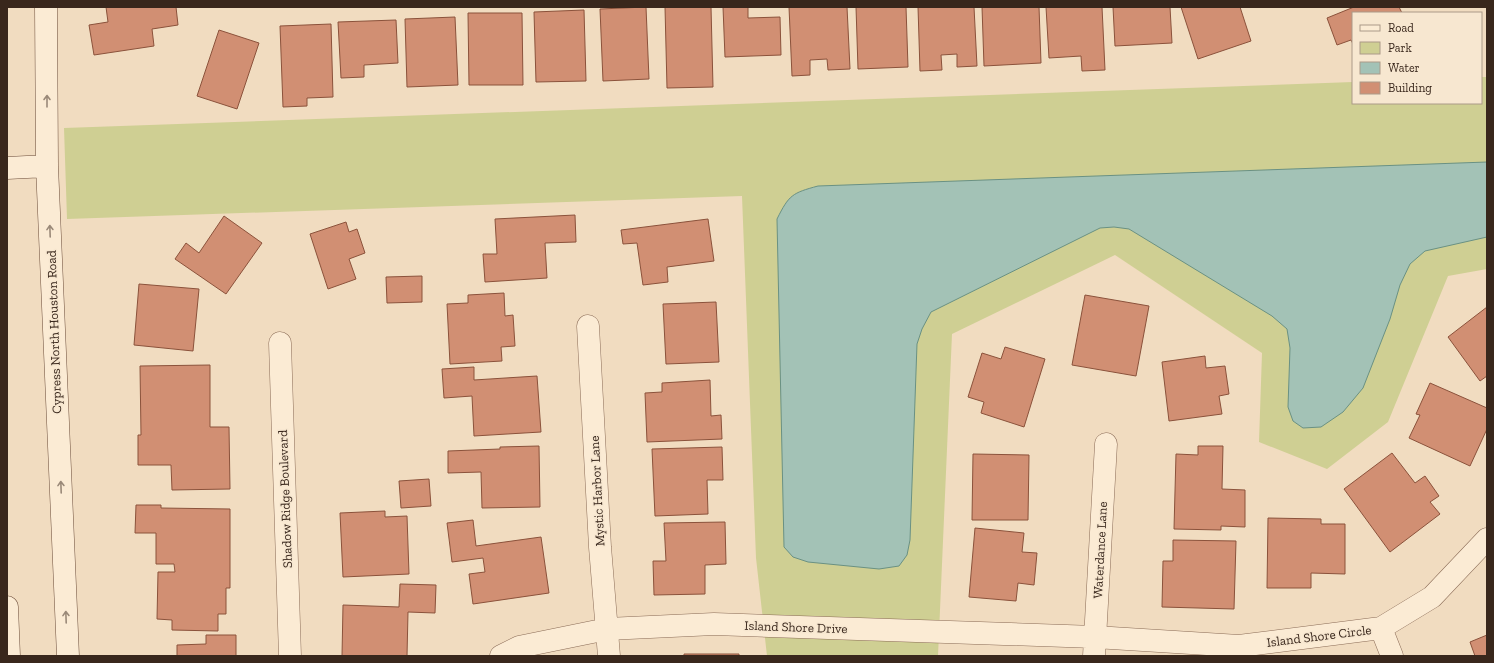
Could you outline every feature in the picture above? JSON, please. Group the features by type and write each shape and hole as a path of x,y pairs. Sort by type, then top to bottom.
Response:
{"street":[{"name":"Cypress North Houston Road","path":"46,7 47,166 68,656"},
{"path":"7,168 47,166"},
{"name":"Mystic Harbor Lane","path":"588,326 600,540 609,656"},
{"name":"Shadow Ridge Boulevard","path":"280,343 290,656"},
{"name":"Waterdance Lane","path":"1094,647 1106,444"},
{"name":"Island Shore Circle","path":"1094,647 1239,646 1381,628 1432,596 1487,539"},
{"path":"7,607 9,656"},
{"name":"Island Shore Drive","path":"501,656 519,648 607,629 714,624 1094,647"},
{"path":"1381,628 1392,656"}],"green space":[{"path":"1482,77 1487,77 1487,269 1448,276 1388,422 1327,469 1259,442 1262,353 1115,255 952,334 938,656 767,656 756,558 742,196 67,219 64,128 1352,82 1352,104 1482,104"}],"water":[{"path":"1487,162 1487,237 1425,251 1410,264 1400,285 1390,319 1363,388 1343,412 1321,427 1303,428 1293,421 1288,407 1290,348 1287,329 1272,316 1129,229 1114,227 1100,228 931,312 922,329 917,344 910,540 907,555 899,566 879,569 808,562 793,557 784,547 777,219 788,200 797,193 818,186"}],"building":[{"path":"106,7 176,7 178,25 152,29 154,46 94,55 89,25 108,22"},
{"path":"646,7 649,79 603,81 600,9"},
{"path":"665,7 711,7 713,87 667,88"},
{"path":"723,7 748,7 748,18 780,17 781,55 725,57"},
{"path":"789,7 847,7 850,69 828,70 827,59 810,60 810,75 792,76"},
{"path":"856,7 906,7 908,67 858,69"},
{"path":"918,7 974,7 977,66 957,67 957,54 941,55 942,70 920,71"},
{"path":"982,7 1039,7 1041,63 984,66"},
{"path":"1046,7 1102,7 1105,70 1082,71 1081,56 1049,58"},
{"path":"1113,7 1170,7 1172,43 1115,46"},
{"path":"1181,7 1240,7 1251,41 1198,59"},
{"path":"1354,7 1399,7 1402,12 1352,12 1352,42 1351,40 1337,45 1327,18"},
{"path":"584,10 586,81 536,82 534,12"},
{"path":"468,13 522,13 523,85 469,85"},
{"path":"455,17 458,85 407,87 405,19"},
{"path":"396,20 398,63 364,65 364,77 341,78 338,22"},
{"path":"331,24 333,97 307,98 307,106 283,107 280,26"},
{"path":"219,30 259,43 237,109 197,96"},
{"path":"575,215 576,242 545,243 547,278 485,282 483,254 497,254 495,219"},
{"path":"224,216 262,243 226,294 175,259 186,243 199,253"},
{"path":"708,219 714,261 667,267 668,282 643,285 637,243 623,244 621,230"},
{"path":"346,222 349,232 357,229 365,253 349,259 356,279 328,289 310,234"},
{"path":"422,276 422,302 387,303 386,277"},
{"path":"139,284 199,289 193,351 134,345"},
{"path":"504,293 505,316 513,315 515,346 501,347 502,361 450,364 447,304 468,303 468,295"},
{"path":"1085,295 1149,306 1136,376 1072,365"},
{"path":"716,302 719,362 666,364 663,304"},
{"path":"1487,307 1487,376 1480,381 1448,337"},
{"path":"1005,347 1045,359 1024,427 981,413 984,402 968,397 982,353 1001,359"},
{"path":"1205,356 1206,368 1225,366 1229,394 1219,396 1222,414 1169,421 1162,362"},
{"path":"210,365 210,427 229,427 230,489 172,490 171,465 138,465 138,435 141,435 140,366"},
{"path":"474,367 474,380 537,376 541,432 474,436 472,396 444,398 442,369"},
{"path":"710,380 711,416 721,415 722,439 647,442 645,393 662,392 662,383"},
{"path":"1430,383 1487,408 1487,429 1470,466 1409,438 1420,415 1416,414"},
{"path":"539,446 540,507 482,508 481,472 448,473 448,451"},
{"path":"1198,446 1223,446 1222,489 1245,490 1245,527 1221,526 1221,530 1174,529 1176,454 1198,455"},
{"path":"722,447 723,480 707,480 708,514 655,516 652,449"},
{"path":"1392,453 1415,483 1425,476 1439,496 1430,502 1440,514 1390,552 1344,489"},
{"path":"973,454 1029,455 1028,520 972,520"},
{"path":"429,479 431,506 401,508 399,481"},
{"path":"136,505 161,505 161,508 230,509 230,588 226,588 226,614 218,614 218,631 172,630 172,620 157,619 158,572 175,572 174,564 156,564 156,533 135,533"},
{"path":"385,511 385,517 407,516 409,574 343,577 340,513"},
{"path":"1268,518 1321,519 1321,524 1345,524 1345,574 1311,573 1311,588 1267,588"},
{"path":"473,520 476,546 541,537 549,593 473,604 469,574 485,572 483,558 452,562 447,523"},
{"path":"725,522 726,564 705,565 705,594 654,595 653,561 666,561 664,523"},
{"path":"975,528 1024,533 1022,552 1037,553 1034,585 1018,583 1016,601 969,597"},
{"path":"1173,540 1236,541 1234,609 1162,607 1163,561 1173,561"},
{"path":"400,584 436,585 435,613 408,612 407,656 342,656 343,605 399,607"},
{"path":"206,635 236,635 236,656 177,656 177,645 206,644"},
{"path":"1487,635 1487,656 1475,656 1470,642"},
{"path":"684,654 739,654 739,656 684,656"}]}
